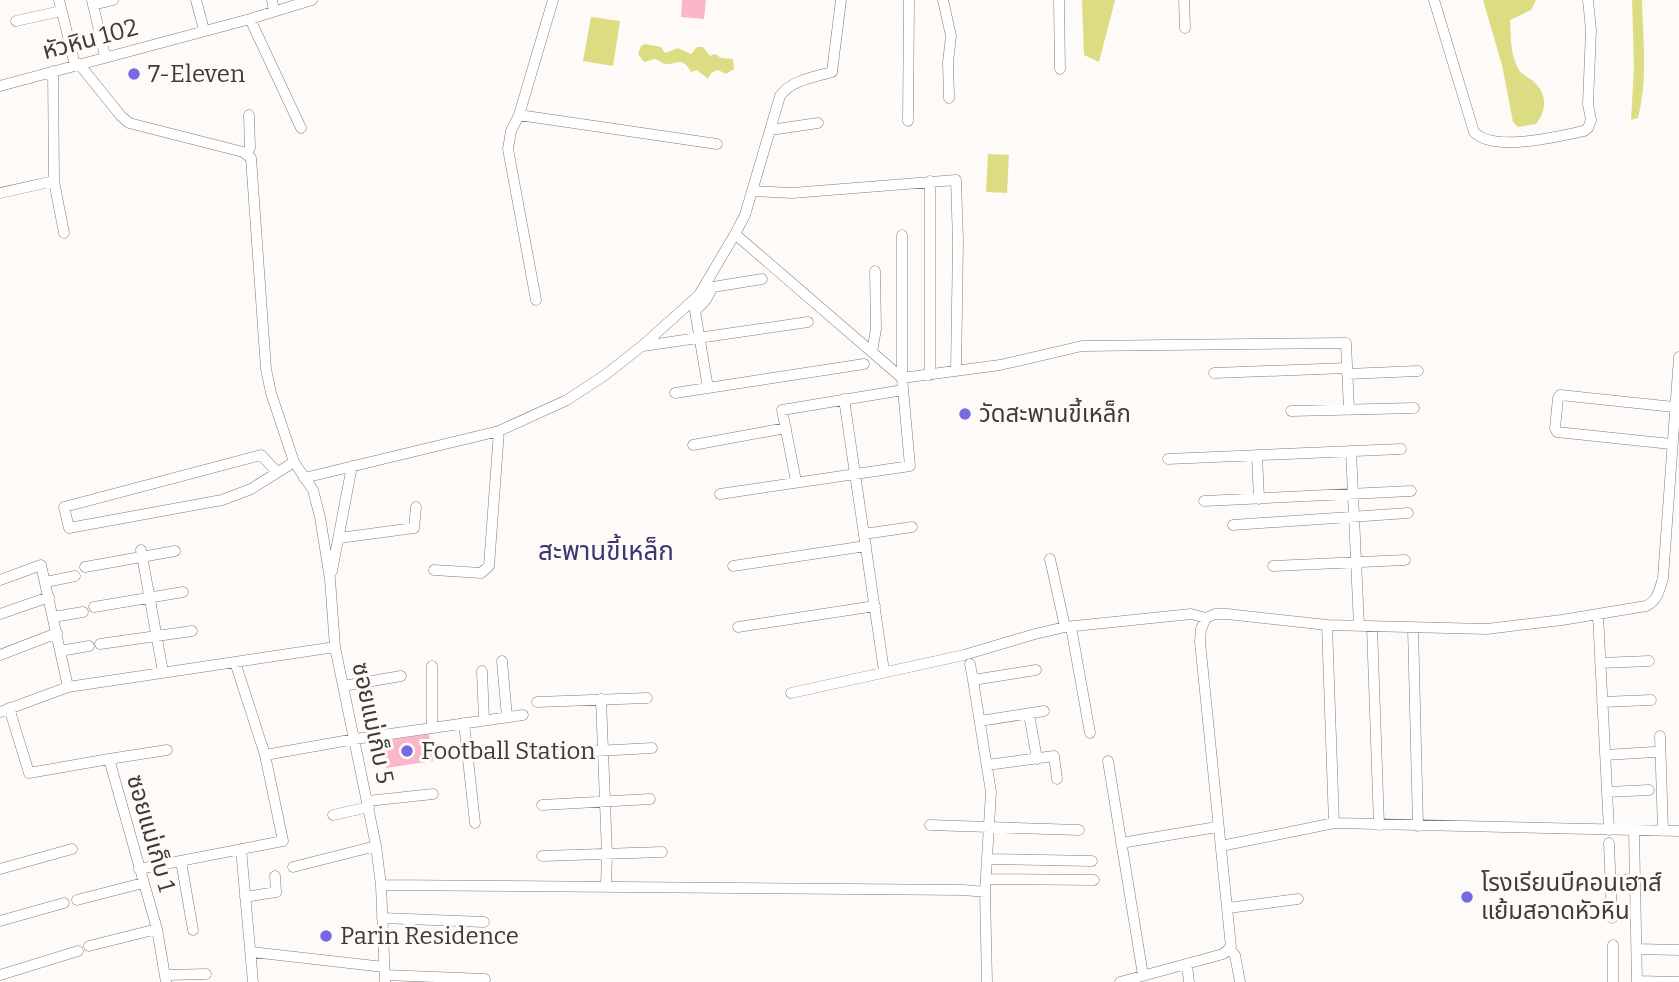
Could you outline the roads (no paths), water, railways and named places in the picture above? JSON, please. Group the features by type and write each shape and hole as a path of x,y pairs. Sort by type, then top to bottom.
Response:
{"street":[{"path":"106,57 92,2 113,0"},
{"path":"196,0 204,30"},
{"path":"272,0 274,11"},
{"name":"หัวหิน 102","path":"0,86 312,0"},
{"path":"536,300 508,149 511,131 519,115 553,0"},
{"path":"304,478 499,431 567,400 642,346 699,295 735,234 753,191 780,96 793,84 832,72 841,0"},
{"path":"908,121 909,0"},
{"path":"943,0 951,36 948,61 949,98"},
{"path":"1059,0 1060,69"},
{"path":"1184,0 1185,28"},
{"path":"1434,0 1474,132 1491,141 1535,140 1588,128 1591,120 1588,104 1591,30 1588,0"},
{"path":"16,21 60,5 77,64 129,123 247,153"},
{"path":"250,19 301,128"},
{"path":"52,71 54,181 64,233"},
{"name":"ซอยแม่เก็บ 5","path":"249,115 250,148 247,153 251,158 253,170 265,369 294,462 313,490 330,579 335,647 376,846 381,885 385,975"},
{"path":"519,115 718,144"},
{"path":"769,130 818,123"},
{"path":"753,191 792,193 954,179 957,181 956,371"},
{"path":"0,193 54,181"},
{"path":"930,181 930,375"},
{"path":"735,234 902,378 1000,365 1082,346 1346,343 1349,410"},
{"path":"720,494 911,466 902,378 902,235"},
{"path":"873,352 876,329 875,271"},
{"path":"708,388 695,311 713,288 762,279"},
{"path":"642,346 808,321"},
{"path":"791,693 964,655 1068,627 1191,614 1206,618 1215,614 1227,614 1327,625 1487,629 1646,606 1653,603 1658,596 1663,578 1679,357"},
{"path":"675,393 864,364"},
{"path":"1214,373 1418,371"},
{"path":"796,481 782,410 903,390"},
{"path":"1671,444 1557,432 1555,428 1558,398 1563,394 1674,407"},
{"path":"844,399 884,671"},
{"path":"1291,411 1414,408"},
{"path":"693,445 786,428"},
{"path":"433,570 481,573 489,566 499,431"},
{"path":"1168,459 1401,449"},
{"path":"1351,451 1359,626"},
{"path":"277,472 261,455 64,507 69,528 222,500 251,489 294,462"},
{"path":"1257,455 1259,499"},
{"path":"330,579 352,466"},
{"path":"1204,501 1411,491"},
{"path":"339,538 414,528 416,507"},
{"path":"1233,525 1408,513"},
{"path":"864,534 912,527"},
{"path":"733,566 866,546"},
{"path":"85,567 142,554 175,551"},
{"path":"142,554 163,671"},
{"path":"1050,559 1068,627 1090,733"},
{"path":"1273,566 1405,560"},
{"path":"0,580 41,565 68,687"},
{"path":"46,582 75,576"},
{"path":"94,607 183,592"},
{"path":"0,614 49,597"},
{"path":"738,627 875,606"},
{"path":"53,617 83,612"},
{"path":"1598,615 1609,830"},
{"path":"1120,982 1223,954 1230,950 1232,942 1217,827 1200,642 1201,629 1206,618"},
{"path":"1327,625 1334,823"},
{"path":"1372,627 1379,824"},
{"path":"1413,628 1418,826"},
{"path":"100,644 192,631"},
{"path":"0,654 57,633"},
{"path":"60,650 89,646"},
{"path":"4,710 68,687 335,647"},
{"path":"502,661 507,717"},
{"path":"1600,663 1648,661"},
{"path":"139,869 283,841 265,755 235,662"},
{"path":"970,664 991,792 985,892 987,982"},
{"path":"432,666 432,728"},
{"path":"973,680 1037,670"},
{"path":"482,671 484,720"},
{"path":"343,686 401,676"},
{"path":"537,702 648,698"},
{"path":"601,699 606,886"},
{"path":"1602,702 1651,700"},
{"name":"ซอยแม่เก็บ 1","path":"4,710 29,773 109,760 157,929 166,979"},
{"path":"980,721 1044,711"},
{"path":"1029,714 1037,759"},
{"path":"265,755 523,715"},
{"path":"464,723 475,823"},
{"path":"1660,736 1663,831"},
{"path":"540,754 652,748"},
{"path":"109,760 167,750"},
{"path":"1605,755 1654,752"},
{"path":"987,765 1054,756 1057,779"},
{"path":"1108,761 1143,975"},
{"path":"1607,792 1649,790"},
{"path":"333,815 369,804 433,794"},
{"path":"542,805 650,799"},
{"path":"1221,846 1334,823 1679,831"},
{"path":"930,825 1079,830"},
{"path":"1121,843 1217,827"},
{"path":"1634,831 1637,982 1679,982"},
{"path":"1609,843 1612,918"},
{"path":"293,867 376,846"},
{"path":"0,869 72,849"},
{"path":"241,849 253,982"},
{"path":"541,856 662,852"},
{"path":"988,859 1092,861"},
{"path":"181,861 193,930"},
{"path":"245,897 275,892 275,876"},
{"path":"987,879 1094,880"},
{"path":"1611,880 1636,880"},
{"path":"77,900 143,883"},
{"path":"381,885 985,892"},
{"path":"1228,908 1298,899"},
{"path":"0,921 64,903"},
{"path":"382,918 484,922"},
{"path":"89,946 157,929"},
{"path":"1613,945 1613,982"},
{"path":"1637,949 1679,950"},
{"path":"1230,950 1235,955 1240,982"},
{"path":"0,975 78,951"},
{"path":"251,952 385,975 485,979"},
{"path":"1187,965 1189,982"},
{"path":"166,979 206,974"}],"place":[{"name":"7-Eleven","path":"134,74"},
{"name":"วัดสะพานขี้เหล็ก","path":"965,414"},
{"name":"Football Station","path":"407,751"},
{"name":"โรงเรียนบีคอนเฮาส์ แย้มสอาดหัวหิน","path":"1467,897"},
{"name":"Parin Residence","path":"326,936"}],"district":[{"name":"สะพานขี้เหล็ก","path":"606,551"}]}
